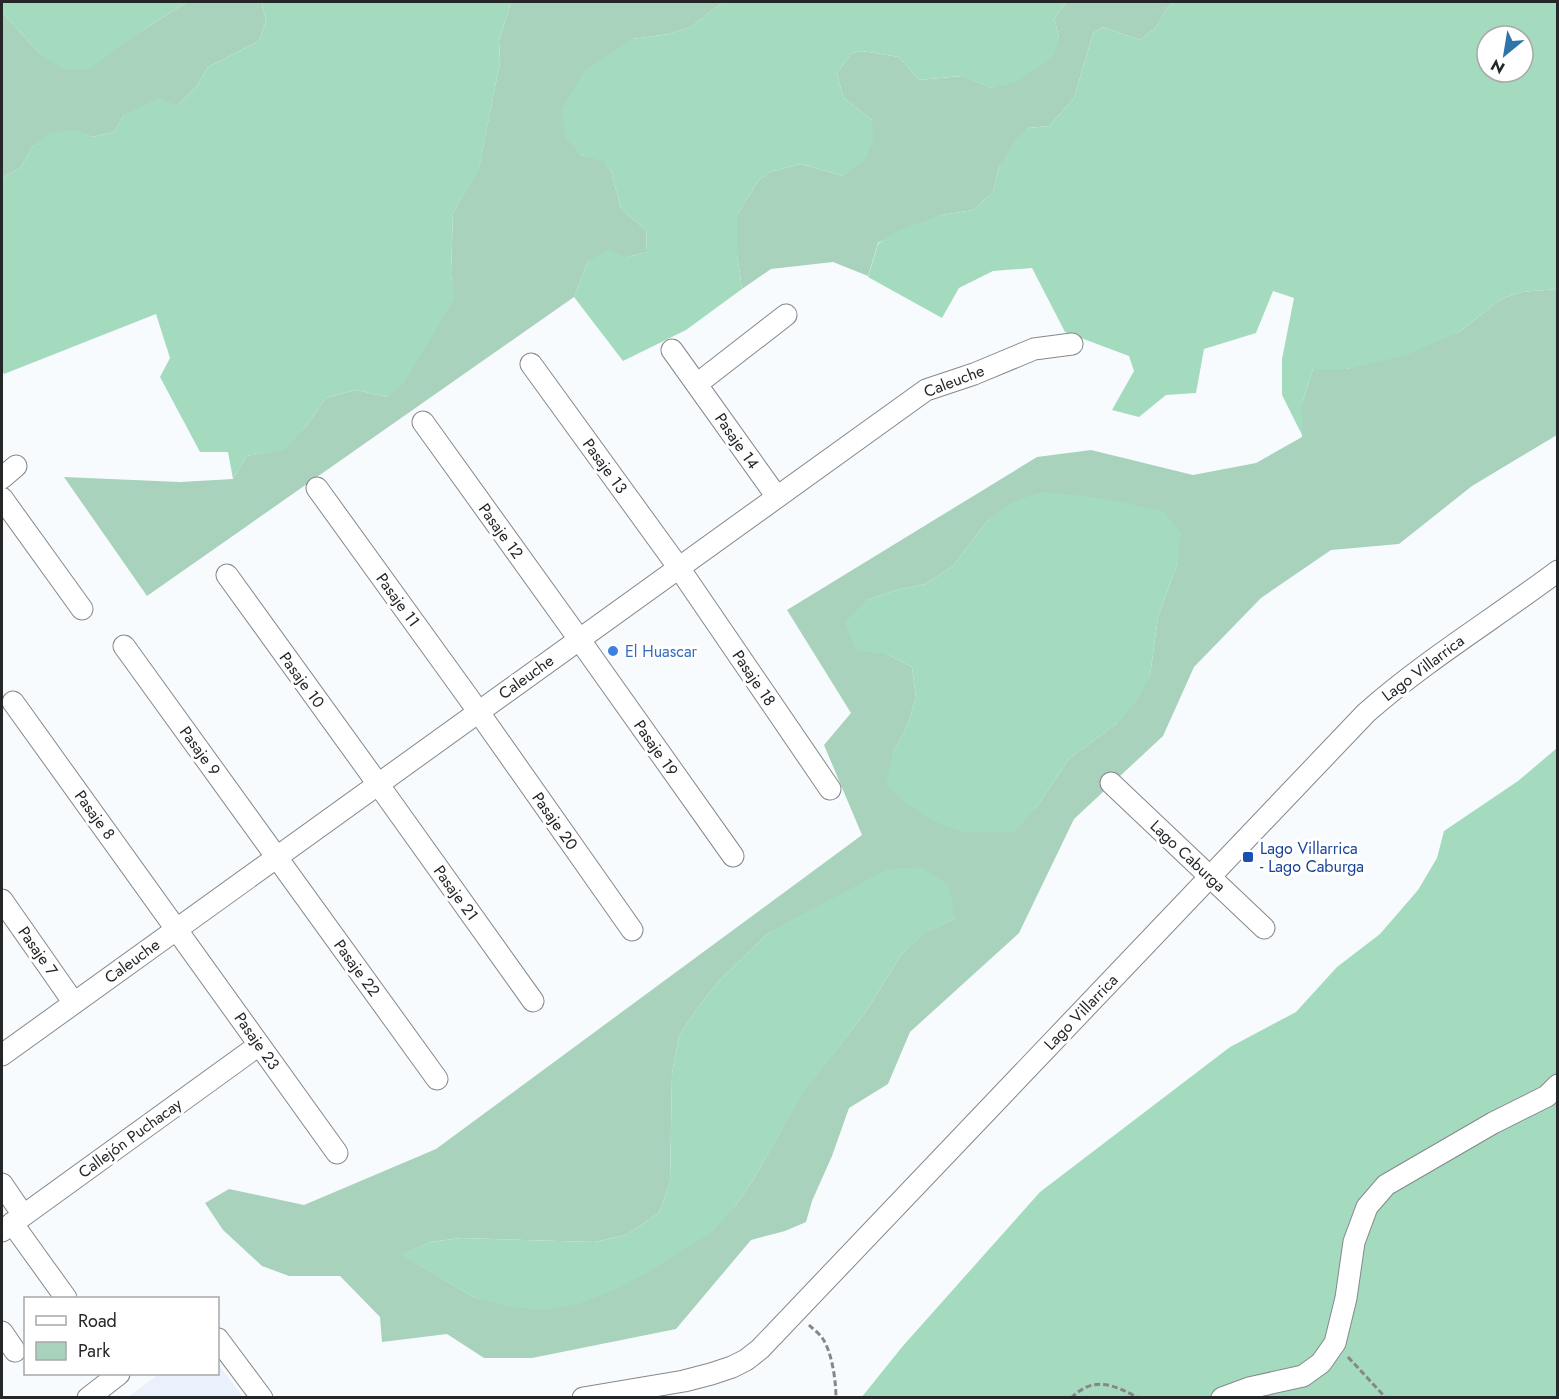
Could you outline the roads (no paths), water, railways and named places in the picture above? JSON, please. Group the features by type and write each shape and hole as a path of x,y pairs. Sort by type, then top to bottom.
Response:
{"street":[{"path":"697,384 786,315"},
{"name":"Caleuche","path":"2,1055 926,390 974,374 1034,349 1072,344"},
{"name":"Pasaje 14","path":"672,350 777,497"},
{"name":"Pasaje 13","path":"531,364 679,568"},
{"name":"Pasaje 12","path":"423,422 579,639"},
{"name":"Pasaje 11","path":"317,488 478,712"},
{"path":"2,498 82,609"},
{"name":"Pasaje 18","path":"679,568 830,789"},
{"name":"Lago Villarrica","path":"590,1397 684,1381 732,1367 760,1349 1373,706 1430,661 1557,571"},
{"name":"Pasaje 10","path":"227,575 378,784"},
{"name":"Pasaje 19","path":"579,639 733,856"},
{"name":"Pasaje 9","path":"124,646 277,857"},
{"name":"Pasaje 8","path":"13,702 177,929"},
{"name":"Pasaje 20","path":"478,712 632,930"},
{"name":"Lago Caburga","path":"1111,783 1264,928"},
{"name":"Pasaje 21","path":"378,784 533,1001"},
{"name":"Pasaje 22","path":"277,857 437,1079"},
{"name":"Pasaje 7","path":"2,900 74,1003"},
{"name":"Pasaje 23","path":"177,929 336,1153"},
{"name":"Callejón Puchacay","path":"12,1223 260,1045"},
{"path":"1222,1398 1249,1388 1303,1376 1320,1363 1335,1342 1346,1298 1354,1242 1367,1207 1386,1185 1492,1123 1546,1096 1557,1085"},
{"path":"2,1184 12,1223 65,1297"},
{"path":"2,1332 15,1351"},
{"path":"219,1340 262,1398"},
{"path":"87,1398 118,1375"}],"place":[{"name":"El Huascar","path":"613,651"},
{"name":"Lago Villarrica - Lago Caburga","path":"1248,857"}]}
